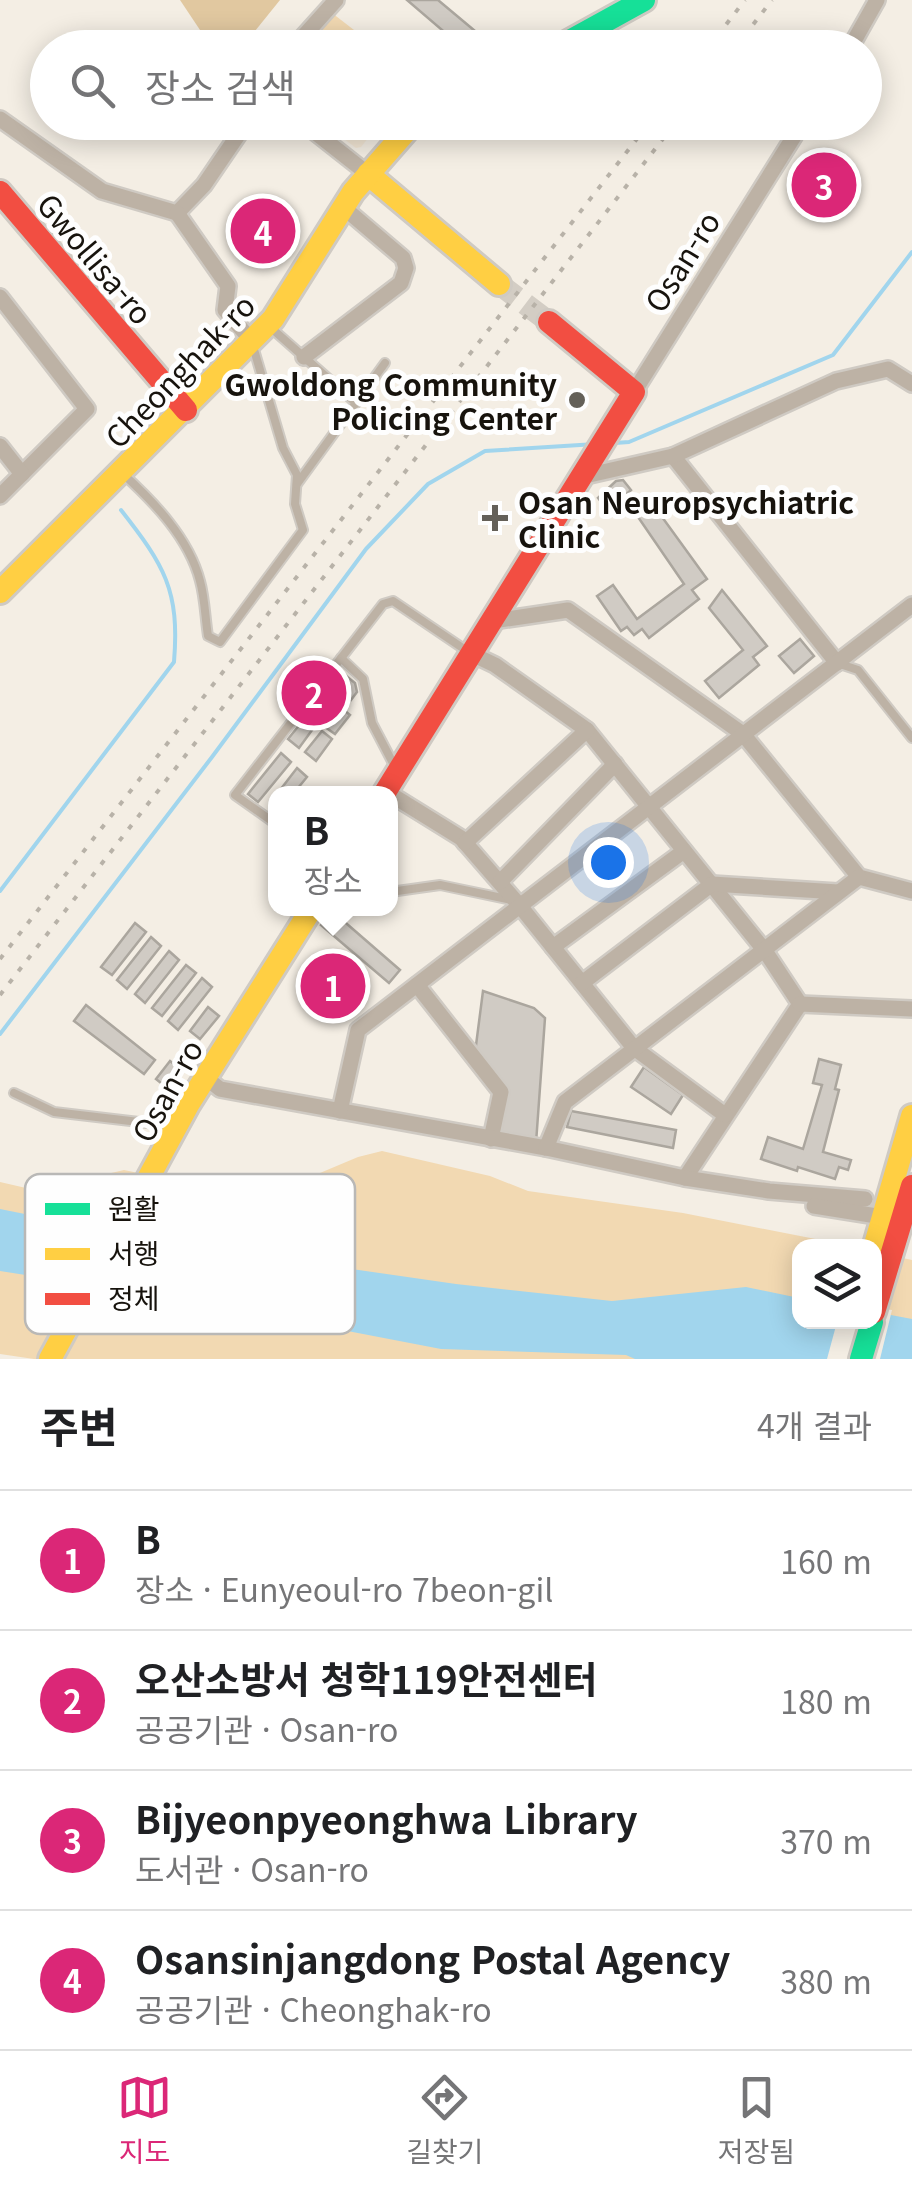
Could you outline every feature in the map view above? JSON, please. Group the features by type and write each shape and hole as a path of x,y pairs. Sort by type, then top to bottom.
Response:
{"street":[{"path":"309,30 336,0"},
{"path":"590,30 644,0"},
{"path":"860,30 877,0"},
{"path":"0,119 30,140"},
{"path":"30,140 102,190 177,213 228,286 226,310 260,333"},
{"path":"177,213 204,184 235,140"},
{"path":"325,140 500,284"},
{"name":"Cheonghak-ro","path":"0,592 260,333 342,207 398,140"},
{"name":"Osan-ro","path":"588,470 792,140"},
{"name":"Gwollisa-ro","path":"0,192 186,410"},
{"path":"304,357 401,283 406,268 403,258 342,207"},
{"path":"0,297 87,409 0,496"},
{"path":"548,322 634,392"},
{"path":"392,786 588,470 674,456 836,380 888,369 912,384"},
{"path":"0,446 22,474"},
{"path":"674,456 836,662"},
{"path":"340,1110 358,1030 912,605"},
{"path":"493,621 568,610 743,734 858,877 912,892"},
{"path":"472,654 495,665 587,730 765,951 800,1004"},
{"path":"465,843 587,730"},
{"path":"500,882 616,764"},
{"path":"398,795 465,843 634,1048 725,1116"},
{"path":"553,947 684,851"},
{"path":"546,1148 566,1102 858,877"},
{"path":"582,984 712,884 838,892"},
{"name":"Osan-ro","path":"153,1174 206,1077 307,916"},
{"path":"417,985 500,1092 491,1139"},
{"path":"800,1004 912,1008"},
{"path":"686,1178 800,1004"},
{"path":"206,1077 220,1089 546,1148 686,1178 768,1192 865,1198"},
{"path":"882,1272 912,1116"},
{"path":"891,1228 912,1186"},
{"path":"768,1192 786,1202 891,1228"},
{"path":"845,1359 853,1329"},
{"path":"861,1359 870,1329"},
{"name":"Osan-ro","path":"50,1359 64,1334"}],"lane":[{"path":"260,333 304,357 356,404"},
{"path":"122,473 167,520 188,552 200,578 208,636 220,642 303,530 295,504 297,475 283,448 260,333"},
{"path":"296,484 385,363"},
{"path":"268,818 235,795 382,604 393,601 472,654"},
{"path":"341,658 363,679 389,786"},
{"path":"836,662 858,670 912,738"},
{"path":"398,891 440,885 518,904"},
{"path":"14,1093 54,1112 175,1134"}],"shaded area":[{"path":"180,0 280,0 256,30 200,30"},
{"path":"332,13 354,30 318,30"},
{"path":"345,140 367,140 356,148"},
{"path":"382,1151 490,1176 528,1191 683,1213 815,1239 792,1239 792,1329 882,1329 882,1254 912,1260 912,1359 34,1359 0,1354 0,1182 25,1188 25,1334 355,1334 355,1174 318,1174"},
{"path":"124,1170 143,1174 107,1174"}],"water":[{"path":"0,1209 25,1214 25,1275 0,1271"},
{"path":"355,1269 612,1301 746,1287 792,1297 792,1329 882,1329 882,1313 912,1319 912,1359 635,1359 626,1355 441,1349 355,1332"}],"pier":[{"path":"882,1308 892,1310 880,1359 827,1359 835,1329 882,1329"}],"building":[{"path":"407,0 438,0 474,30 442,30"},
{"path":"623,480 631,490 608,511 598,498 616,481"},
{"path":"649,499 707,579 692,590 699,599 649,638 642,629 634,635 627,627 621,631 597,596 613,585 637,619 684,584 636,514"},
{"path":"722,590 767,646 753,657 759,665 719,698 705,681 743,650 709,608"},
{"path":"800,639 814,656 794,673 779,656"},
{"path":"341,672 355,683 357,692 351,700 332,685"},
{"path":"324,693 333,702 318,721 308,713"},
{"path":"340,707 350,715 335,734 325,727"},
{"path":"305,718 315,726 299,748 288,739"},
{"path":"322,731 332,739 316,761 305,752"},
{"path":"281,753 291,762 258,802 248,794"},
{"path":"297,768 307,777 300,786 283,786"},
{"path":"328,916 338,916 400,970 389,983 321,925"},
{"path":"135,923 146,932 112,975 101,967"},
{"path":"151,937 161,946 127,989 117,980"},
{"path":"169,951 179,960 145,1003 135,994"},
{"path":"315,961 360,1000 350,1011 305,972"},
{"path":"186,965 196,973 162,1016 152,1008"},
{"path":"202,978 212,987 178,1030 168,1021"},
{"path":"483,991 534,1008 545,1018 536,1143 498,1138 506,1095 475,1053"},
{"path":"86,1005 155,1060 144,1074 74,1021"},
{"path":"208,1007 219,1016 200,1039 190,1031"},
{"path":"819,1059 841,1065 835,1089 839,1090 823,1152 851,1160 848,1170 839,1167 835,1179 761,1159 768,1137 803,1149 822,1085 813,1083"},
{"path":"170,1061 180,1069 166,1087 156,1079"},
{"path":"644,1067 683,1095 671,1114 631,1087"},
{"path":"571,1111 676,1130 673,1148 567,1127"}],"waterway":[{"path":"615,443 629,442 833,355 912,252"},
{"path":"0,1034 366,549 428,484 485,451 596,444"},
{"path":"0,891 174,662 174,616 166,580 121,510"}],"tunnel":[{"path":"499,284 549,322"}],"railway":[{"path":"722,30 745,0"},
{"path":"749,30 772,0"},
{"path":"0,959 636,140"},
{"path":"0,995 662,140"}],"traffic: fast":[{"path":"590,30 644,0"},
{"path":"861,1359 870,1329"}],"traffic: slow":[{"path":"0,592 273,319 353,192 398,140"},
{"path":"368,174 499,284"},
{"path":"151,1174 188,1105 307,916"},
{"path":"877,1239 912,1116"},
{"path":"50,1359 64,1334"}],"traffic: jam":[{"path":"0,192 186,410"},
{"path":"389,786 634,392 549,322"},
{"path":"882,1285 912,1186"}],"place":[{"name":"Bijyeonpyeonghwa Library","path":"824,185"},
{"name":"Osansinjangdong Postal Agency","path":"263,231"},
{"name":"Gwoldong Community Policing Center","path":"577,400"},
{"name":"Osan Neuropsychiatric Clinic","path":"495,518"},
{"name":"오산소방서 청학119안전센터","path":"314,693"},
{"name":"B","path":"333,986"}]}
